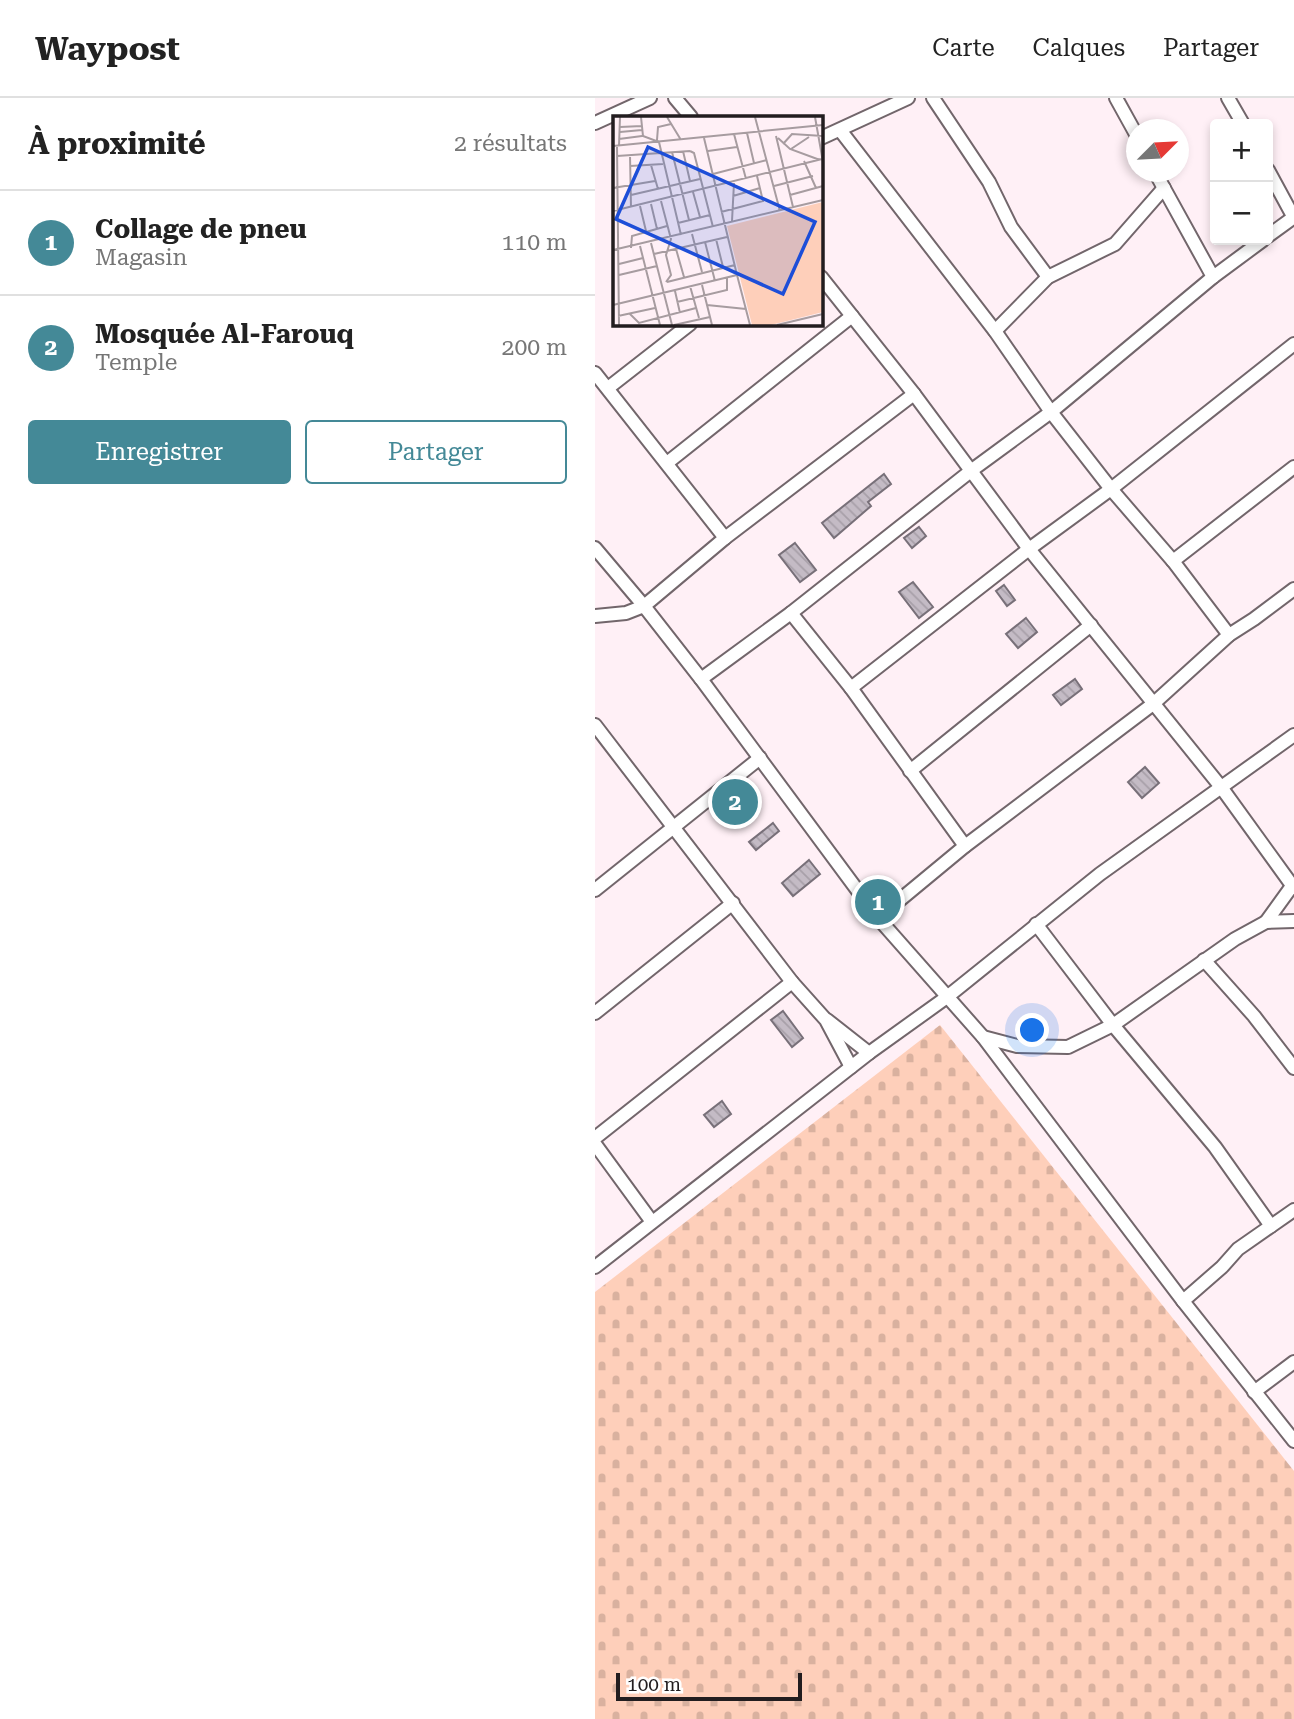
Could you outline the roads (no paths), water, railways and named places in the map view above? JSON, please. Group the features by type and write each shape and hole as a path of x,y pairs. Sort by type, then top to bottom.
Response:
{"street":[{"path":"595,123 650,98"},
{"path":"675,98 690,116"},
{"path":"823,137 908,98"},
{"path":"933,98 989,182 1011,227 1048,277"},
{"path":"1117,98 1128,119"},
{"path":"1228,98 1240,119"},
{"path":"840,130 995,331 1051,412 1111,489 1173,561 1229,635"},
{"path":"1273,179 1294,218 1273,233"},
{"path":"1161,182 1213,277"},
{"path":"995,331 1048,277 1115,244 1164,188"},
{"path":"701,679 791,613 972,470 1051,412 1213,277 1256,245"},
{"path":"823,280 914,394 1029,549 1221,788 1293,887 1266,922 1235,939 1113,1024 1063,1048 1017,1046 983,1037"},
{"path":"667,463 852,316"},
{"path":"608,388 687,326"},
{"path":"851,688 1029,549 1111,489 1294,344"},
{"path":"595,373 725,538"},
{"path":"595,616 626,613 644,606 725,538 914,394"},
{"path":"1173,561 1294,467"},
{"path":"595,548 701,679 878,918 983,1037 1294,1441"},
{"path":"878,918 965,846 1153,704 1229,635 1294,589"},
{"path":"791,613 851,688 965,846"},
{"path":"910,771 1091,625"},
{"path":"595,725 792,982 826,1020 869,1053"},
{"path":"595,1267 869,1053 947,997 1100,874 1294,735"},
{"path":"595,890 760,758"},
{"path":"595,1013 733,903"},
{"path":"1266,922 1294,921"},
{"path":"1036,924 1113,1024 1215,1147 1271,1226"},
{"path":"1204,960 1254,1016 1294,1068"},
{"path":"595,1138 792,982"},
{"path":"826,1020 851,1067"},
{"path":"595,1144 652,1222"},
{"path":"1184,1301 1238,1250 1294,1210"},
{"path":"1254,1392 1294,1362"}],"place":[{"name":"Mosquée Al-Farouq","path":"735,802"},
{"name":"Collage de pneu","path":"878,902"}]}
